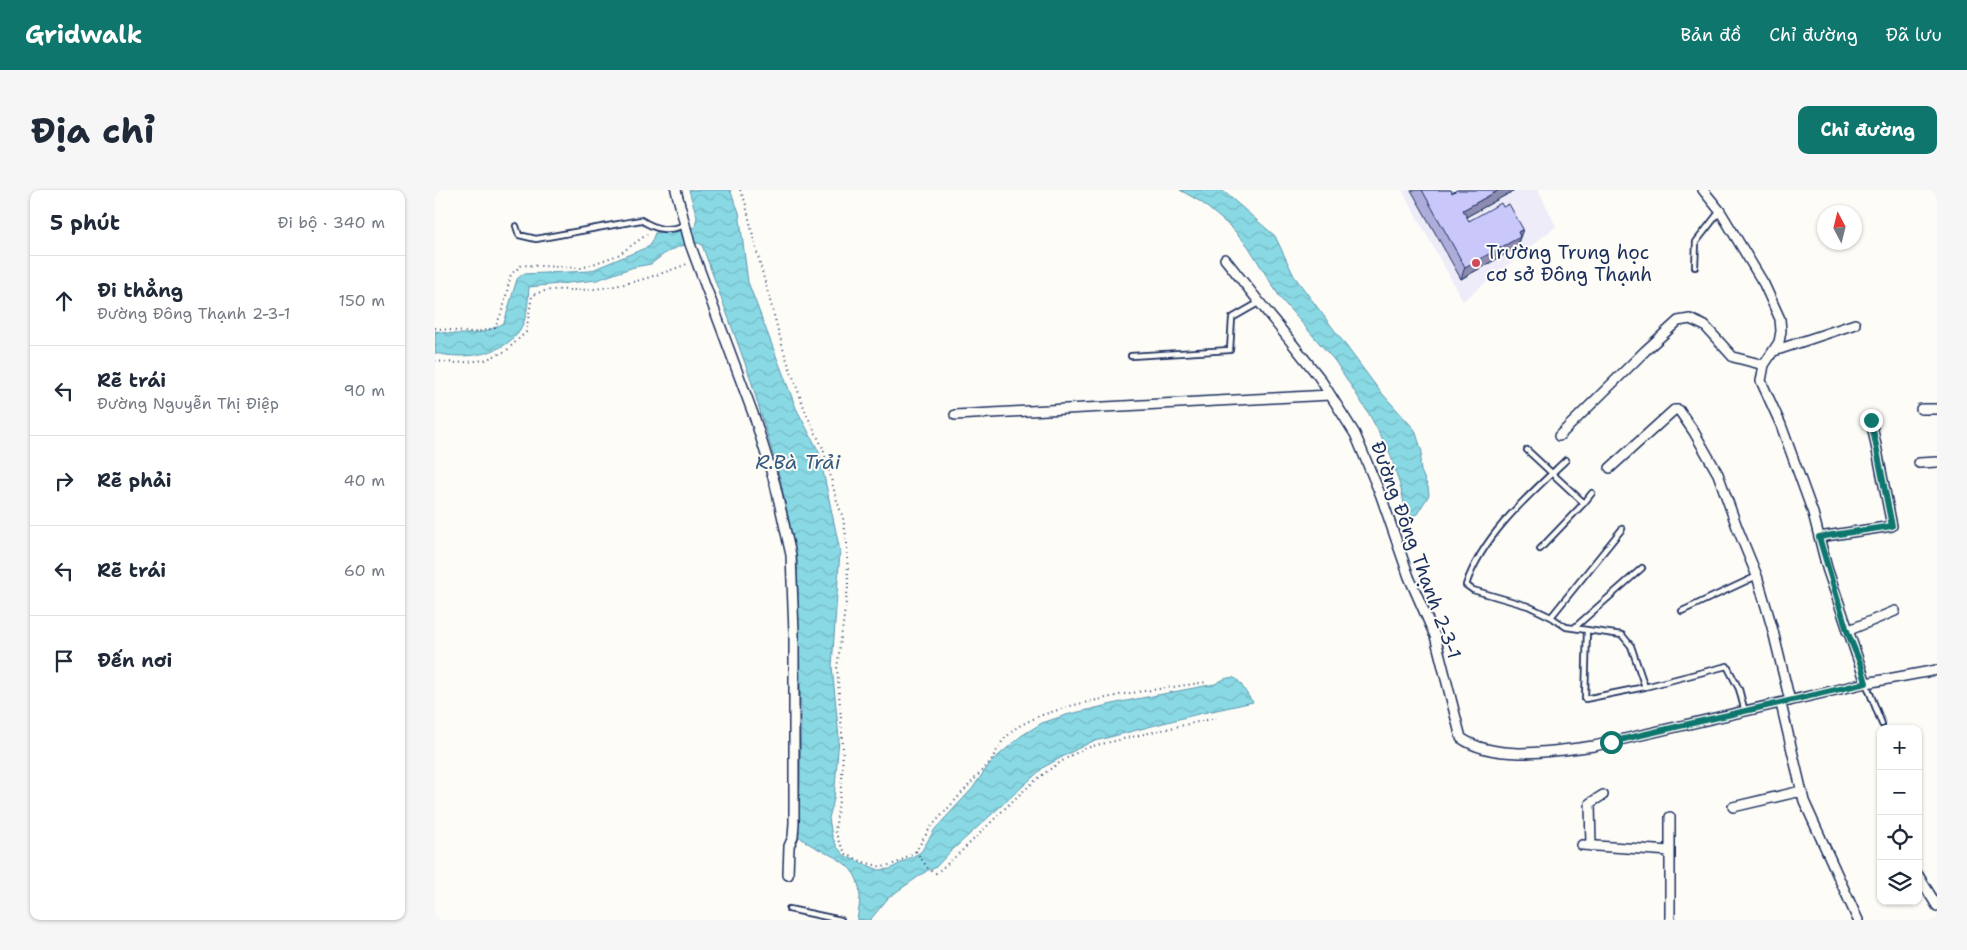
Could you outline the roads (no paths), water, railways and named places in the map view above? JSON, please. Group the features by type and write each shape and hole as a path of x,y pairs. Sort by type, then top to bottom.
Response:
{"street":[{"path":"676,190 696,261 755,419 775,484 791,555 794,632 793,837 789,846 788,875"},
{"path":"1703,190 1720,212 1764,284 1780,319 1781,331 1774,351 1764,365 1761,381 1781,425 1813,513 1847,631 1866,683"},
{"name":"Đường Đông Thạnh 2-3-1","path":"1225,259 1319,377 1355,434 1381,496 1409,577 1435,636 1461,738 1473,746 1505,752 1549,752 1594,746 1866,683 1937,670"},
{"path":"1559,436 1678,321 1690,319 1705,326 1733,357 1764,365"},
{"path":"1774,351 1855,324"},
{"path":"955,415 1330,395"},
{"path":"1921,409 1937,410"},
{"path":"1610,468 1674,410 1679,410 1718,474 1757,576 1772,627 1801,791 1815,829 1858,920"},
{"path":"1819,537 1892,526 1871,420"},
{"path":"1919,463 1937,462"},
{"path":"1847,631 1895,611"},
{"path":"1733,806 1801,791"},
{"path":"1603,795 1590,803 1587,845 1670,851"},
{"path":"1670,817 1670,920"},
{"path":"1922,882 1937,906"}],"lane":[{"path":"1695,266 1696,242 1720,212"},
{"path":"517,226 519,235 536,239 641,220 654,228 665,229 685,225"},
{"path":"1131,356 1230,350 1232,318 1260,302"},
{"path":"1527,450 1583,503"},
{"path":"1566,460 1510,516 1485,546 1475,561 1466,585 1473,590 1528,606 1551,616 1566,626 1622,635 1631,646 1645,688"},
{"path":"1540,549 1592,493"},
{"path":"1551,616 1623,529"},
{"path":"1574,628 1642,568"},
{"path":"1682,611 1757,576"},
{"path":"1587,630 1585,699 1645,688 1727,666 1739,689 1745,712"},
{"path":"1866,683 1882,724"},
{"path":"789,910 841,920"}],"water":[{"name":"R.Bà Trải","path":"689,190 730,190 739,212 748,282 796,408 819,452 840,551 832,666 839,738 834,799 829,818 832,836 837,847 845,856 879,870 890,869 921,852 935,829 972,789 991,762 1021,736 1042,723 1066,715 1121,702 1215,684 1223,679 1230,678 1238,681 1253,702 1194,715 1091,742 1044,767 935,868 928,870 889,897 870,920 857,920 860,897 857,881 850,869 840,861 805,841 795,832 789,820 799,801 800,785 801,713 797,560 780,478 750,377 702,245 699,243 680,246 664,254 651,264 634,267 597,280 529,287 527,307 522,326 506,344 496,350 471,355 459,356 435,353 435,331 471,334 479,333 504,323 517,279 523,274 590,271 650,246 655,233 695,227 697,217"},
{"path":"1180,190 1222,190 1275,236 1294,276 1379,390 1415,430 1422,452 1421,471 1428,487 1429,495 1417,514 1407,517 1390,453 1369,414 1335,361 1281,299 1248,246 1232,228 1201,202"}],"place":[{"name":"Trường Trung học cơ sở Đông Thạnh","path":"1476,263"}]}
